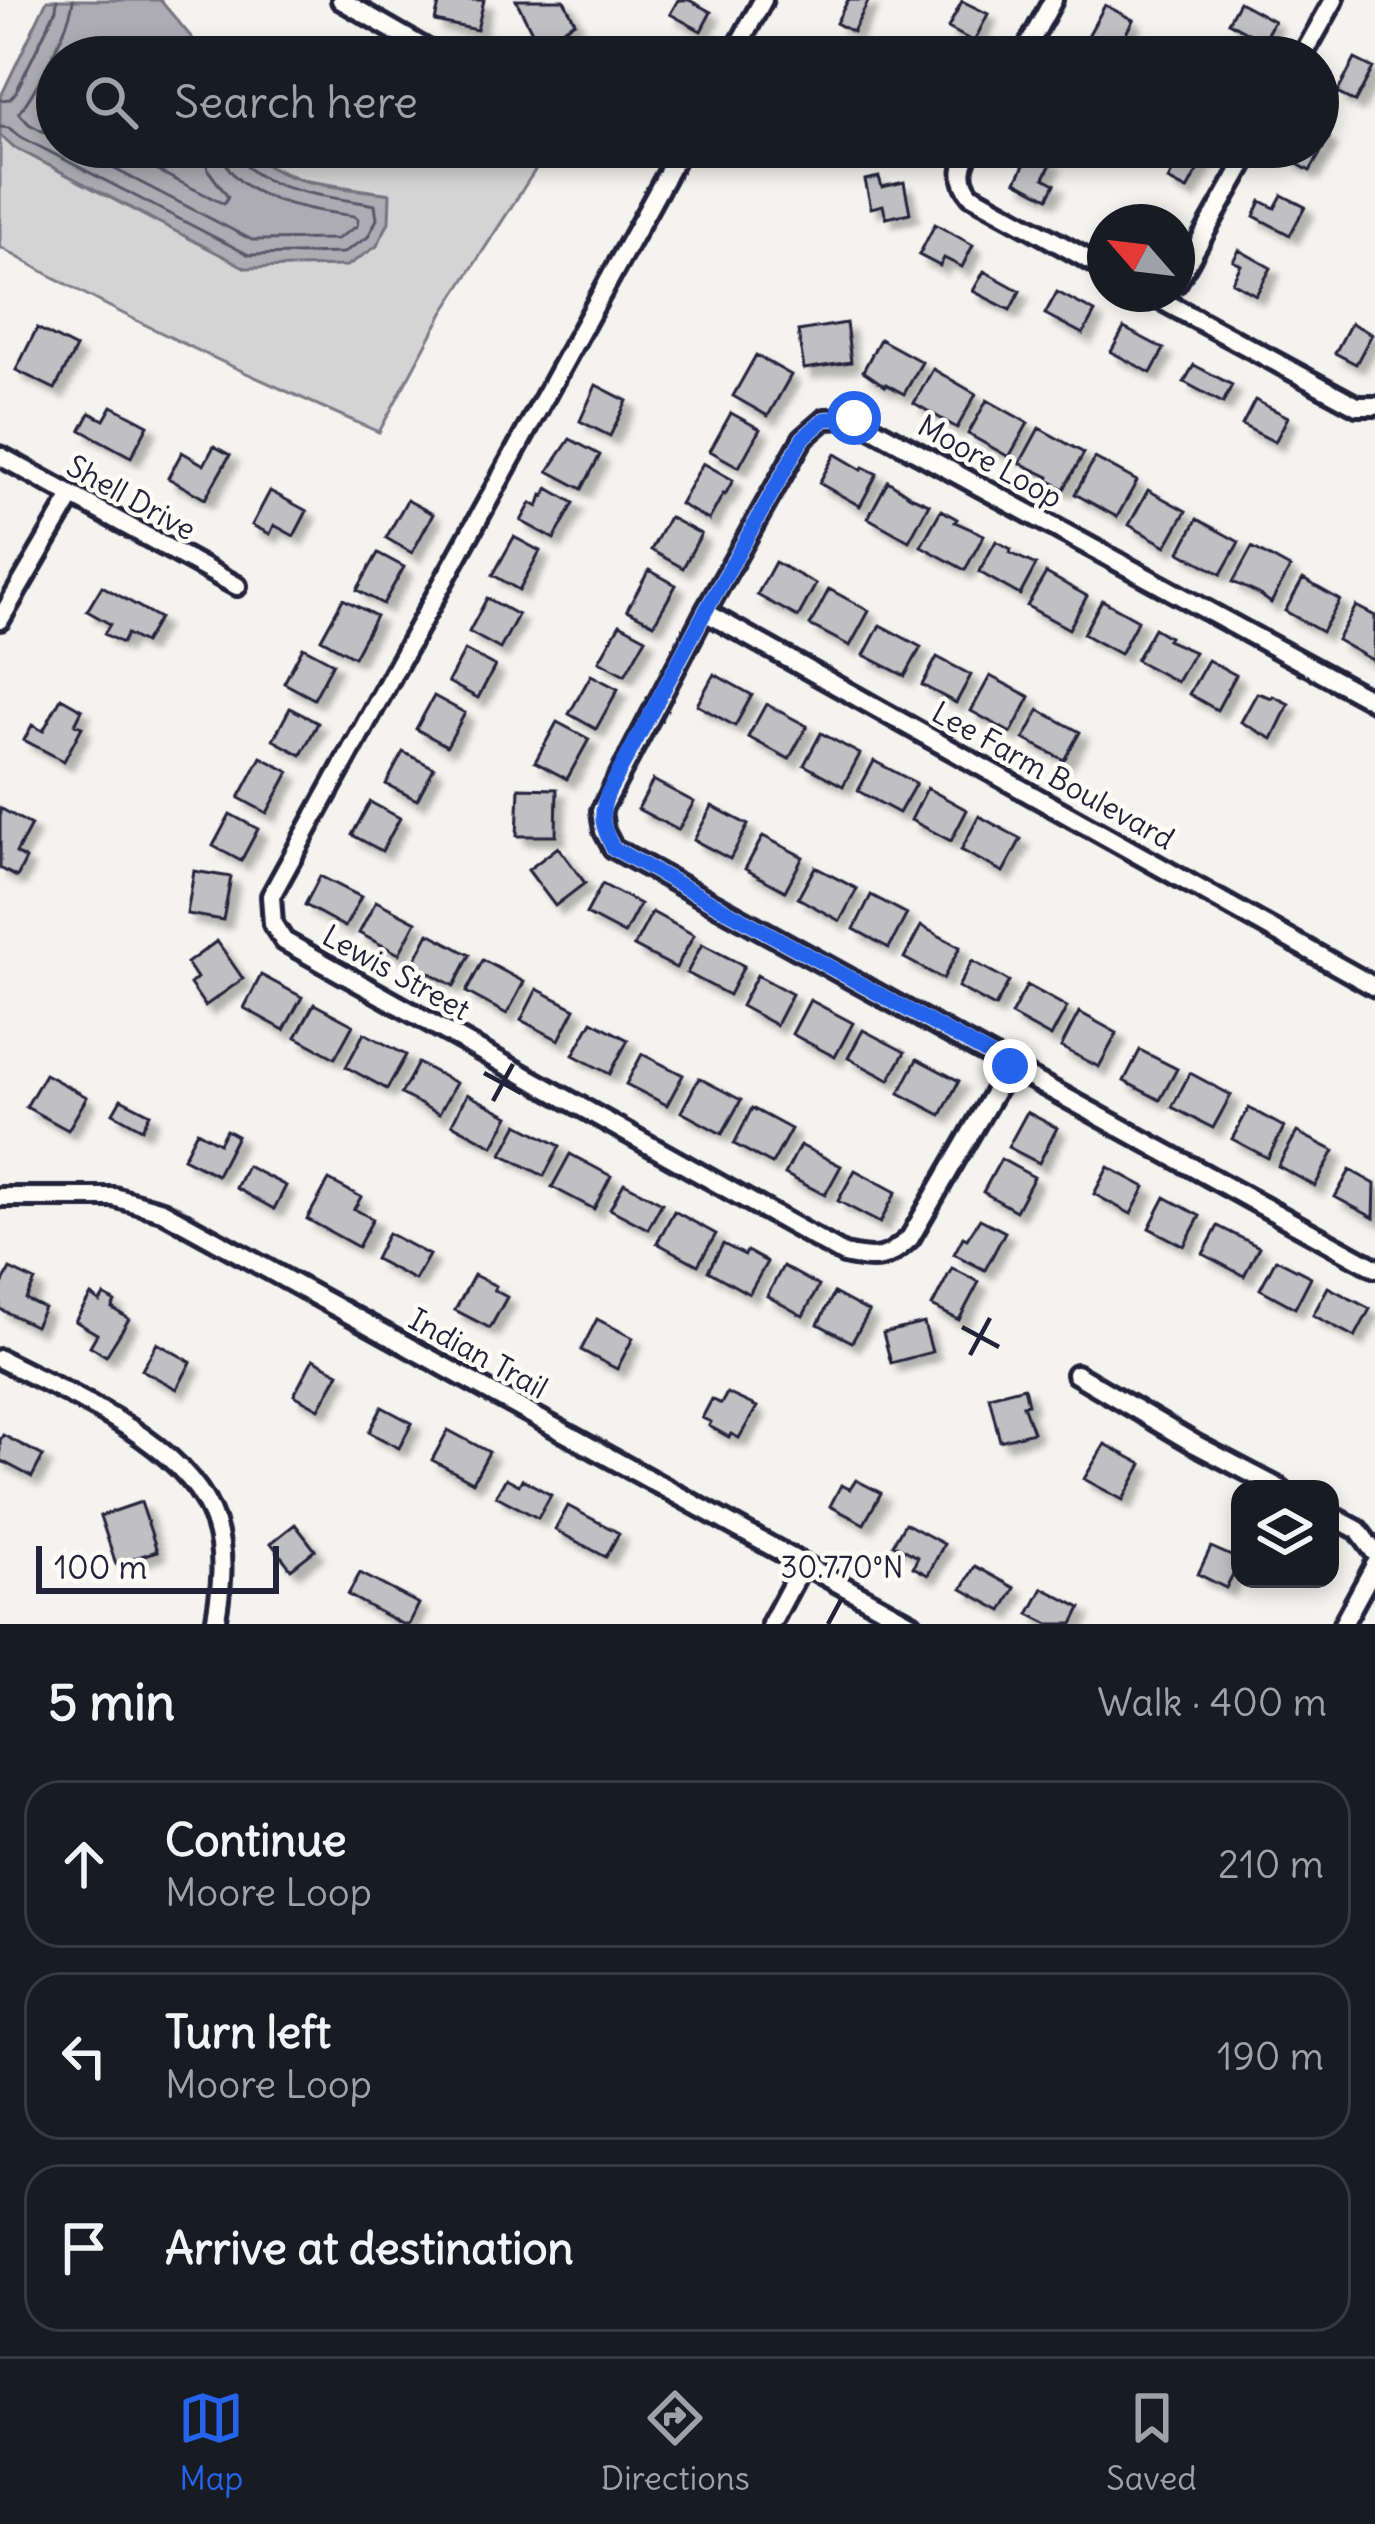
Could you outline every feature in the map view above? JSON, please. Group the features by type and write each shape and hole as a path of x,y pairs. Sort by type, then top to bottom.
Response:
{"street":[{"path":"341,0 404,36"},
{"path":"743,36 763,0"},
{"path":"1033,36 1053,0"},
{"path":"1314,36 1334,0"},
{"name":"Lewis Street","path":"670,168 271,896 273,924 284,941 304,953 844,1253 871,1260 890,1256 910,1238 1010,1066"},
{"path":"962,168 971,195 1087,259"},
{"path":"1195,249 1241,168"},
{"path":"1189,312 1357,406 1375,406"},
{"name":"Moore Loop","path":"1375,702 854,418 825,419 803,438 601,811 613,848 1375,1268"},
{"name":"Shell Drive","path":"0,456 237,586"},
{"path":"0,620 72,496"},
{"name":"Lee Farm Boulevard","path":"705,612 1375,987"},
{"name":"Indian Trail","path":"0,1197 114,1197 162,1211 912,1624"},
{"path":"0,1360 145,1439 195,1486 212,1514 220,1544 215,1624"},
{"path":"1076,1374 1264,1480"},
{"path":"1339,1520 1358,1530 1375,1553"},
{"path":"771,1624 802,1564"},
{"path":"1343,1624 1375,1565"}],"shaded area":[{"path":"0,135 36,159 36,168 54,168 154,221 390,194 302,180 274,168 536,168 443,313 379,432 187,345 0,247"}],"water":[{"path":"47,0 160,0 190,36 36,36 36,158 0,135 0,98"},
{"path":"54,168 272,168 332,186 390,194 389,222 377,246 347,266 246,268"}],"building":[{"path":"440,0 484,0 477,30 435,21"},
{"path":"516,0 564,0 575,22 551,36 534,36"},
{"path":"678,0 689,0 711,12 701,31 670,14"},
{"path":"848,0 869,0 853,32 836,23"},
{"path":"962,1 988,14 977,36 963,36 948,28"},
{"path":"1239,2 1274,21 1266,36 1254,36 1228,22"},
{"path":"1105,5 1133,20 1125,36 1088,36"},
{"path":"1355,59 1373,68 1355,102 1339,94"},
{"path":"1022,168 1049,168 1044,178 1055,184 1048,198 1016,181"},
{"path":"1174,168 1199,168 1187,190 1168,180"},
{"path":"879,177 882,187 904,182 910,213 886,218 883,205 871,208 865,180"},
{"path":"1282,195 1305,207 1290,235 1254,216 1261,201 1275,208"},
{"path":"935,224 973,245 962,267 944,258 940,266 919,255"},
{"path":"1239,250 1271,268 1256,295 1232,282 1241,265 1233,261"},
{"path":"984,271 1020,291 1010,310 973,291"},
{"path":"1057,292 1087,312 1095,312 1083,334 1045,314"},
{"path":"846,323 851,362 804,369 798,331"},
{"path":"1351,323 1372,334 1356,364 1335,353"},
{"path":"37,328 76,348 55,389 16,370"},
{"path":"1124,328 1164,349 1151,373 1111,352"},
{"path":"880,339 922,362 904,394 863,371"},
{"path":"756,355 791,375 768,416 733,396"},
{"path":"1194,365 1232,385 1223,403 1184,382"},
{"path":"933,369 976,394 957,428 914,403"},
{"path":"596,385 627,401 610,436 580,421"},
{"path":"987,400 1028,423 1009,457 968,434"},
{"path":"1255,400 1288,417 1275,442 1242,425"},
{"path":"112,406 148,425 131,457 81,430 90,413 104,420"},
{"path":"731,413 760,429 739,467 710,451"},
{"path":"1039,428 1084,453 1064,489 1020,463"},
{"path":"570,439 600,455 582,489 548,471"},
{"path":"214,446 230,455 205,499 168,478 182,452 204,465"},
{"path":"835,454 877,474 860,506 819,483"},
{"path":"1095,458 1137,481 1117,517 1075,494"},
{"path":"703,463 733,480 709,520 680,504"},
{"path":"888,481 929,504 909,541 868,518"},
{"path":"548,488 574,503 554,539 521,521 531,503 538,507"},
{"path":"1148,490 1186,511 1166,546 1129,525"},
{"path":"270,491 307,511 294,536 274,525 270,534 252,525"},
{"path":"407,500 433,514 412,553 386,538"},
{"path":"941,510 984,535 965,570 921,546"},
{"path":"669,517 701,534 683,568 651,550"},
{"path":"1197,519 1239,542 1221,574 1180,552"},
{"path":"514,537 540,551 519,590 493,575"},
{"path":"996,541 1036,565 1020,595 979,572"},
{"path":"1252,547 1290,568 1271,603 1233,582"},
{"path":"378,553 404,567 383,604 357,590"},
{"path":"775,562 816,584 798,617 757,595"},
{"path":"649,570 676,585 654,624 627,610"},
{"path":"1046,573 1087,596 1069,629 1027,606"},
{"path":"1303,579 1340,600 1322,632 1285,611"},
{"path":"102,586 159,618 144,643 127,634 122,643 104,634 110,624 87,611"},
{"path":"829,589 869,611 850,646 810,625"},
{"path":"487,598 518,615 500,649 469,632"},
{"path":"343,599 376,616 354,657 321,639"},
{"path":"1102,600 1138,620 1120,654 1083,634"},
{"path":"1356,606 1375,616 1374,661 1337,640"},
{"path":"620,624 646,638 625,675 599,661"},
{"path":"880,625 921,647 905,676 864,655"},
{"path":"1154,628 1167,640 1194,652 1177,682 1136,660"},
{"path":"303,647 333,663 314,699 284,683"},
{"path":"465,650 495,666 478,698 448,682"},
{"path":"937,657 971,675 956,703 922,685"},
{"path":"1208,660 1236,675 1217,710 1189,694"},
{"path":"714,674 752,695 735,726 697,705"},
{"path":"591,675 618,689 596,729 569,714"},
{"path":"990,676 1030,697 1011,733 971,711"},
{"path":"1257,693 1289,704 1272,739 1241,722"},
{"path":"434,696 465,713 447,746 416,729"},
{"path":"61,698 82,710 75,724 82,727 64,761 24,740 32,725 43,731"},
{"path":"766,704 807,726 789,759 748,737"},
{"path":"290,708 318,723 301,755 273,740"},
{"path":"1039,710 1080,732 1064,760 1024,739"},
{"path":"557,722 589,739 567,779 535,762"},
{"path":"821,733 860,754 843,786 804,765"},
{"path":"403,752 434,768 417,800 386,784"},
{"path":"261,757 289,772 267,813 239,798"},
{"path":"874,761 916,783 899,813 858,791"},
{"path":"653,780 694,802 678,830 638,809"},
{"path":"519,788 557,789 556,836 517,836"},
{"path":"927,788 967,810 951,841 911,820"},
{"path":"370,802 400,818 382,851 352,835"},
{"path":"712,806 748,825 730,859 694,840"},
{"path":"0,808 31,825 16,853 26,859 17,877 0,868"},
{"path":"230,814 258,829 241,861 213,846"},
{"path":"979,816 1021,839 1003,872 961,850"},
{"path":"763,836 803,857 785,891 745,869"},
{"path":"558,847 585,883 555,906 528,870"},
{"path":"815,867 857,889 840,921 798,898"},
{"path":"194,871 231,877 223,920 187,914"},
{"path":"320,876 361,897 345,927 305,905"},
{"path":"602,884 640,904 624,934 586,914"},
{"path":"871,895 907,914 889,948 854,929"},
{"path":"376,901 416,922 399,954 359,933"},
{"path":"652,912 694,935 676,968 634,946"},
{"path":"921,926 960,947 943,979 904,958"},
{"path":"429,933 470,955 454,986 413,964"},
{"path":"217,941 243,979 205,1006 190,984 197,978 187,963"},
{"path":"702,944 744,966 729,995 687,973"},
{"path":"483,960 524,982 507,1014 466,992"},
{"path":"972,961 1009,981 995,1007 958,987"},
{"path":"261,975 302,997 284,1030 244,1008"},
{"path":"757,975 792,994 776,1025 741,1006"},
{"path":"1027,985 1067,1007 1051,1037 1011,1015"},
{"path":"537,989 575,1009 559,1040 521,1020"},
{"path":"810,1000 853,1023 835,1057 792,1034"},
{"path":"314,1004 353,1025 335,1058 296,1037"},
{"path":"1079,1012 1117,1033 1099,1067 1061,1047"},
{"path":"592,1021 628,1040 610,1074 573,1055"},
{"path":"863,1030 905,1052 889,1080 848,1058"},
{"path":"364,1033 406,1055 387,1089 346,1067"},
{"path":"1140,1050 1177,1069 1160,1100 1124,1081"},
{"path":"642,1054 683,1075 667,1105 626,1084"},
{"path":"917,1059 959,1081 941,1115 899,1093"},
{"path":"418,1063 456,1083 439,1114 401,1094"},
{"path":"1190,1073 1231,1095 1213,1128 1172,1107"},
{"path":"45,1074 87,1097 68,1130 26,1107"},
{"path":"699,1078 741,1100 722,1134 681,1112"},
{"path":"467,1094 509,1116 493,1146 452,1124"},
{"path":"121,1099 150,1114 142,1129 113,1113"},
{"path":"752,1108 791,1129 772,1164 734,1144"},
{"path":"1249,1108 1284,1127 1268,1158 1232,1139"},
{"path":"1027,1112 1057,1128 1039,1163 1008,1147"},
{"path":"518,1124 560,1146 544,1176 502,1154"},
{"path":"226,1130 237,1136 217,1175 183,1158 197,1131 219,1143"},
{"path":"1297,1132 1334,1151 1315,1186 1278,1166"},
{"path":"800,1145 841,1166 825,1195 785,1174"},
{"path":"570,1154 611,1176 594,1209 552,1187"},
{"path":"1001,1159 1034,1177 1016,1211 983,1192"},
{"path":"247,1166 286,1186 274,1209 236,1188"},
{"path":"1108,1167 1145,1187 1131,1214 1094,1194"},
{"path":"855,1170 896,1192 880,1223 838,1201"},
{"path":"1350,1170 1375,1184 1374,1218 1335,1197"},
{"path":"329,1180 361,1197 354,1209 373,1219 358,1247 307,1219"},
{"path":"624,1183 662,1203 648,1229 610,1209"},
{"path":"1165,1197 1200,1216 1184,1246 1149,1228"},
{"path":"674,1211 716,1234 698,1265 657,1243"},
{"path":"980,1219 1005,1232 985,1270 954,1254"},
{"path":"1218,1226 1259,1247 1244,1276 1203,1254"},
{"path":"388,1233 429,1255 415,1280 375,1259"},
{"path":"723,1244 767,1262 749,1294 708,1271"},
{"path":"1276,1259 1311,1277 1295,1308 1260,1289"},
{"path":"783,1266 819,1286 803,1316 767,1296"},
{"path":"952,1268 979,1282 959,1320 932,1306"},
{"path":"10,1269 35,1281 26,1299 44,1308 35,1326 0,1309 0,1288"},
{"path":"474,1275 507,1297 490,1328 455,1310"},
{"path":"1328,1287 1370,1309 1355,1337 1313,1315"},
{"path":"834,1293 869,1312 852,1342 818,1324"},
{"path":"91,1295 100,1302 104,1295 115,1302 112,1308 129,1319 106,1356 90,1346 97,1334 75,1321"},
{"path":"597,1319 633,1338 617,1369 581,1350"},
{"path":"924,1323 932,1352 891,1363 883,1333"},
{"path":"157,1343 191,1362 177,1389 142,1370"},
{"path":"313,1359 339,1373 319,1409 294,1395"},
{"path":"1024,1387 1028,1404 1023,1405 1033,1432 1000,1441 989,1396"},
{"path":"727,1393 757,1407 739,1438 729,1437 702,1418 712,1399 721,1404"},
{"path":"382,1407 412,1423 399,1448 369,1432"},
{"path":"448,1430 489,1452 473,1482 432,1460"},
{"path":"3,1435 43,1456 32,1477 0,1460"},
{"path":"1105,1444 1142,1464 1123,1500 1084,1479"},
{"path":"506,1478 519,1485 522,1479 551,1495 538,1518 496,1496"},
{"path":"856,1480 881,1493 864,1524 830,1506 841,1485 850,1489"},
{"path":"141,1502 157,1551 116,1564 100,1516"},
{"path":"568,1506 619,1533 606,1557 555,1530"},
{"path":"905,1523 944,1544 928,1575 913,1567 918,1557 893,1544"},
{"path":"295,1524 315,1550 291,1569 271,1543"},
{"path":"1211,1547 1231,1556 1226,1588 1198,1574"},
{"path":"975,1566 1015,1588 1002,1611 962,1589"},
{"path":"360,1573 419,1604 409,1624 348,1595"},
{"path":"1043,1588 1081,1608 1073,1624 1049,1624 1029,1614"}],"route":[{"path":"854,418 825,419 803,438 608,793 601,811 604,831 613,848 1010,1066"}]}
